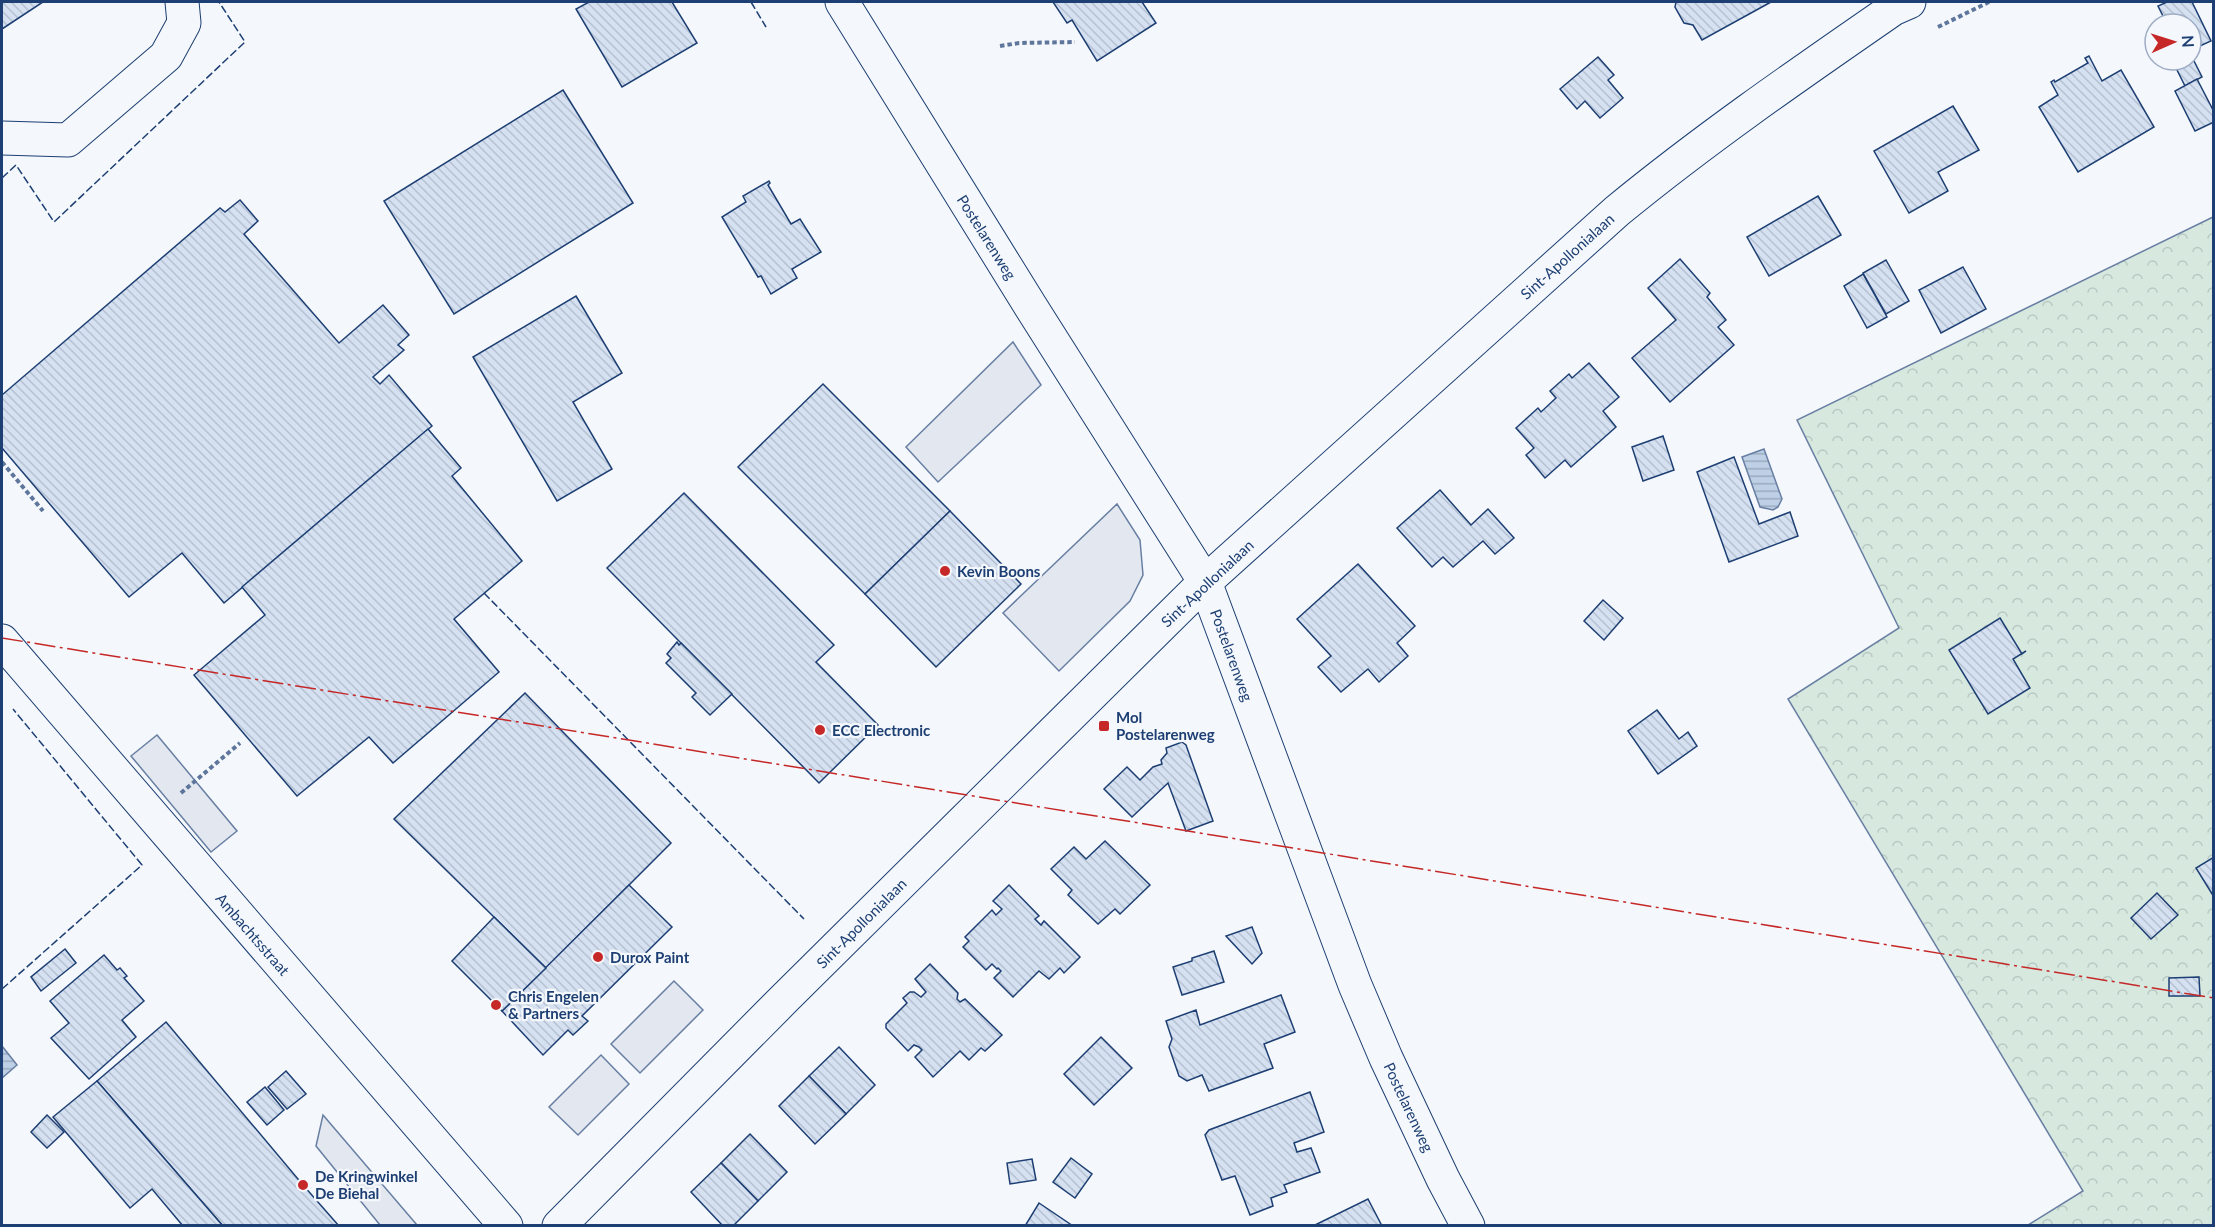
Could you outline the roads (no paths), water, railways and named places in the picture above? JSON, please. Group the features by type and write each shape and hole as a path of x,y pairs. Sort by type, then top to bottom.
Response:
{"street":[{"path":"2,138 68,140 166,56 184,23 182,2"},
{"name":"Postelarenweg","path":"842,2 1024,297 1205,582 1355,985 1386,1058 1443,1179 1468,1226"},
{"name":"Sint-Apollonialaan","path":"559,1226 784,999 1205,582 1617,211 1736,118 1897,4"},
{"name":"Ambachtsstraat","path":"2,641 506,1226"}],"water":[{"path":"1764,449 1782,499 1778,507 1773,510 1760,507 1742,457"},
{"path":"2,1046 17,1065 2,1078"}],"place":[{"name":"Kevin Boons","path":"945,571"},
{"name":"Mol Postelarenweg","path":"1104,726"},
{"name":"ECC Electronic","path":"820,730"},
{"name":"Durox Paint","path":"598,957"},
{"name":"Chris Engelen & Partners","path":"496,1005"},
{"name":"De Kringwinkel De Biehal","path":"303,1185"}]}
